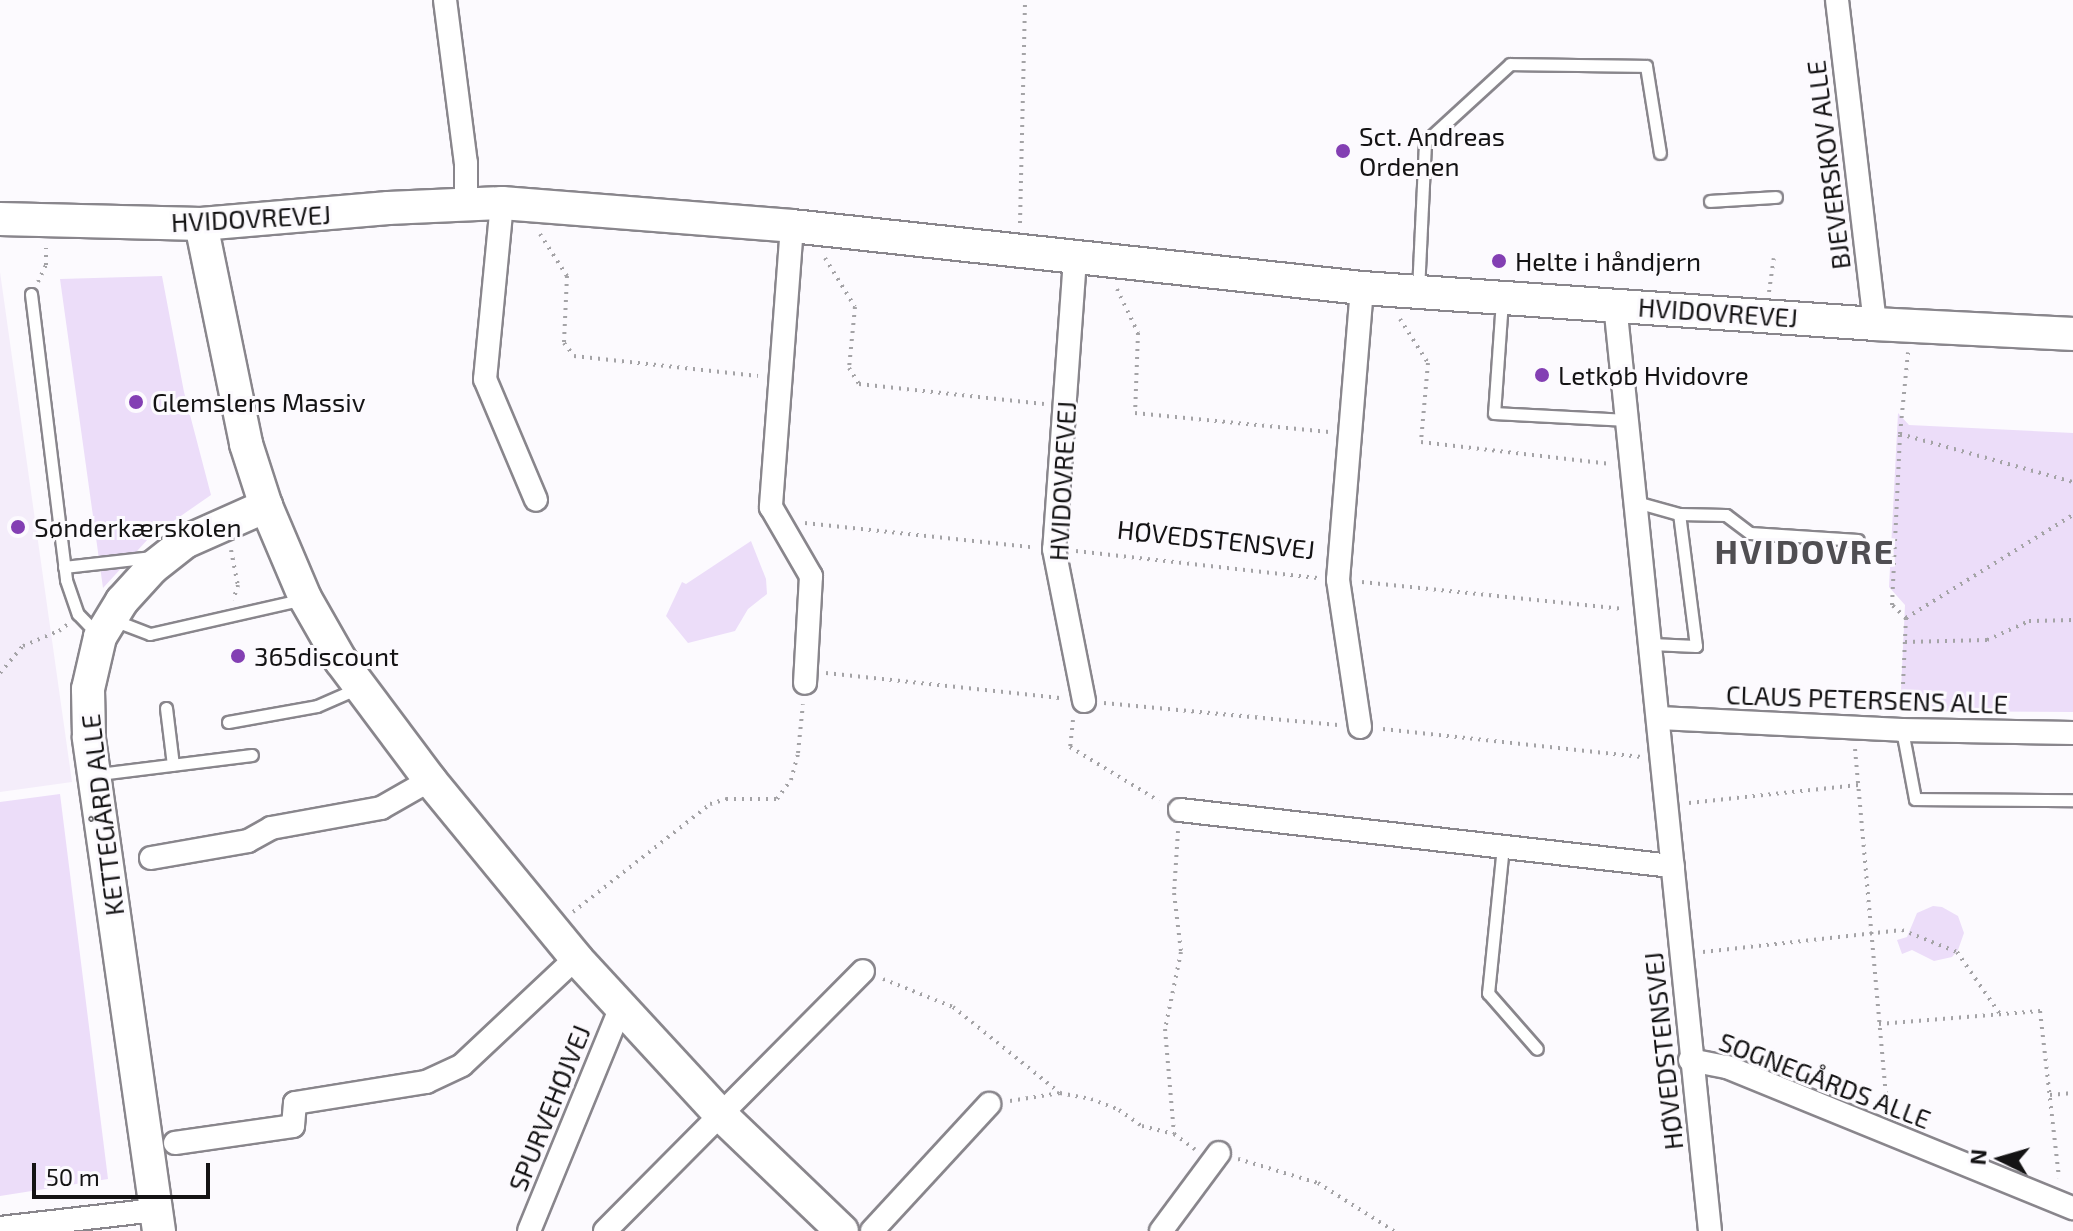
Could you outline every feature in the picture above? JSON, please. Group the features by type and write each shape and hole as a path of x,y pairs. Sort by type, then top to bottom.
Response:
{"street":[{"path":"445,0 466,163 466,204"},
{"name":"BJEVERSKOV ALLE","path":"1837,0 1875,324"},
{"name":"HVIDOVREVEJ","path":"0,219 201,224 466,204 512,204 800,228 1362,288 1875,324 2073,334"},
{"path":"512,204 485,379 536,500"},
{"path":"201,224 235,400 266,506 305,598 361,687 430,780 576,958 720,1114 842,1231"},
{"path":"800,228 780,379 771,507 811,576 805,683"},
{"name":"HVIDOVREVEJ","path":"1080,700 1054,549 1065,406 1089,260"},
{"path":"1360,727 1338,580 1362,288"},
{"name":"HØVEDSTENSVEJ","path":"1615,304 1659,718 1690,1060 1710,1231"},
{"name":"KETTEGÅRD ALLE","path":"0,1228 157,1220 94,775 88,689 97,623 185,542 266,506"},
{"name":"CLAUS PETERSENS ALLE","path":"1659,718 1902,730 2073,733"},
{"path":"151,858 248,841 271,828 381,808 430,780"},
{"path":"1180,810 1673,866"},
{"path":"175,1143 293,1126 295,1103 426,1082 462,1065 576,958"},
{"path":"605,1231 863,971"},
{"name":"SPURVEHØJVEJ","path":"529,1231 621,1007"},
{"name":"SOGNEGÅRDS ALLE","path":"1690,1060 1727,1067 2068,1206"},
{"path":"872,1231 989,1104"},
{"path":"1161,1231 1219,1153"}],"lane":[{"path":"1418,292 1425,142 1510,64 1646,66 1660,153"},
{"path":"1710,201 1776,197"},
{"path":"31,294 64,567 97,623 150,634 305,598"},
{"path":"1502,297 1494,413 1627,420"},
{"path":"1636,502 1679,514 1726,515 1750,533 1858,540"},
{"path":"1651,644 1696,646 1679,514"},
{"path":"64,567 168,556"},
{"path":"228,722 317,706 361,687"},
{"path":"166,708 173,765"},
{"path":"1902,730 1915,799 2073,800"},
{"path":"94,775 252,755"},
{"path":"1503,846 1488,993 1537,1049"}],"path":[{"path":"1020,253 1025,0"},
{"path":"512,204 567,276 564,343 574,356 780,379"},
{"path":"31,294 46,265 45,219"},
{"path":"800,228 855,307 849,368 859,384 1065,406"},
{"path":"1089,260 1138,333 1135,413 1350,434"},
{"path":"1902,730 1906,618 1892,605 1900,434 1910,326"},
{"path":"1900,434 2073,482"},
{"path":"1906,618 2073,515"},
{"name":"HØVEDSTENSVEJ","path":"779,520 1647,611"},
{"path":"226,524 238,585 231,615"},
{"path":"1905,642 1987,640 2029,621 2073,620"},
{"path":"0,673 23,646 59,631 97,623"},
{"path":"553,928 710,804 726,799 777,799 791,780 798,753 805,683 819,672 1663,759"},
{"path":"1080,700 1070,747 1172,809 1180,810 1174,893 1181,952 1165,1029 1174,1134"},
{"path":"1853,728 1889,1133"},
{"path":"1667,806 1858,785"},
{"path":"1681,954 1902,930 1957,952 2000,1014"},
{"path":"863,971 953,1007 1060,1093"},
{"path":"1879,1024 2040,1011 2068,1206"},
{"path":"989,1104 1060,1093 1091,1099 1119,1110 1142,1126 1174,1134 1190,1148 1219,1153 1318,1183 1394,1231"},
{"path":"2050,1095 2073,1093"}],"shaded area":[{"name":"Sønderkærskolen","path":"0,272 72,782 0,792"},
{"path":"162,276 184,392 211,495 149,538 103,588 60,279"},
{"path":"1898,413 1909,425 2073,433 2073,712 1900,711 1905,605 1889,587"},
{"path":"751,541 766,579 767,594 748,609 735,631 688,643 666,616 682,582 686,584"},
{"path":"60,794 108,1179 0,1196 0,802"},
{"path":"1933,906 1942,907 1958,916 1964,933 1958,950 1952,957 1934,961 1912,950 1902,954 1897,940 1907,937 1917,913"}],"place":[{"name":"Sct. Andreas Ordenen","path":"1343,151"},
{"name":"Helte i håndjern","path":"1499,261"},
{"name":"Letkøb Hvidovre","path":"1542,375"},
{"name":"Glemslens Massiv","path":"136,402"},
{"name":"Sønderkærskolen","path":"18,527"},
{"name":"365discount","path":"238,656"}],"district":[{"name":"HVIDOVRE","path":"1805,551"}]}
